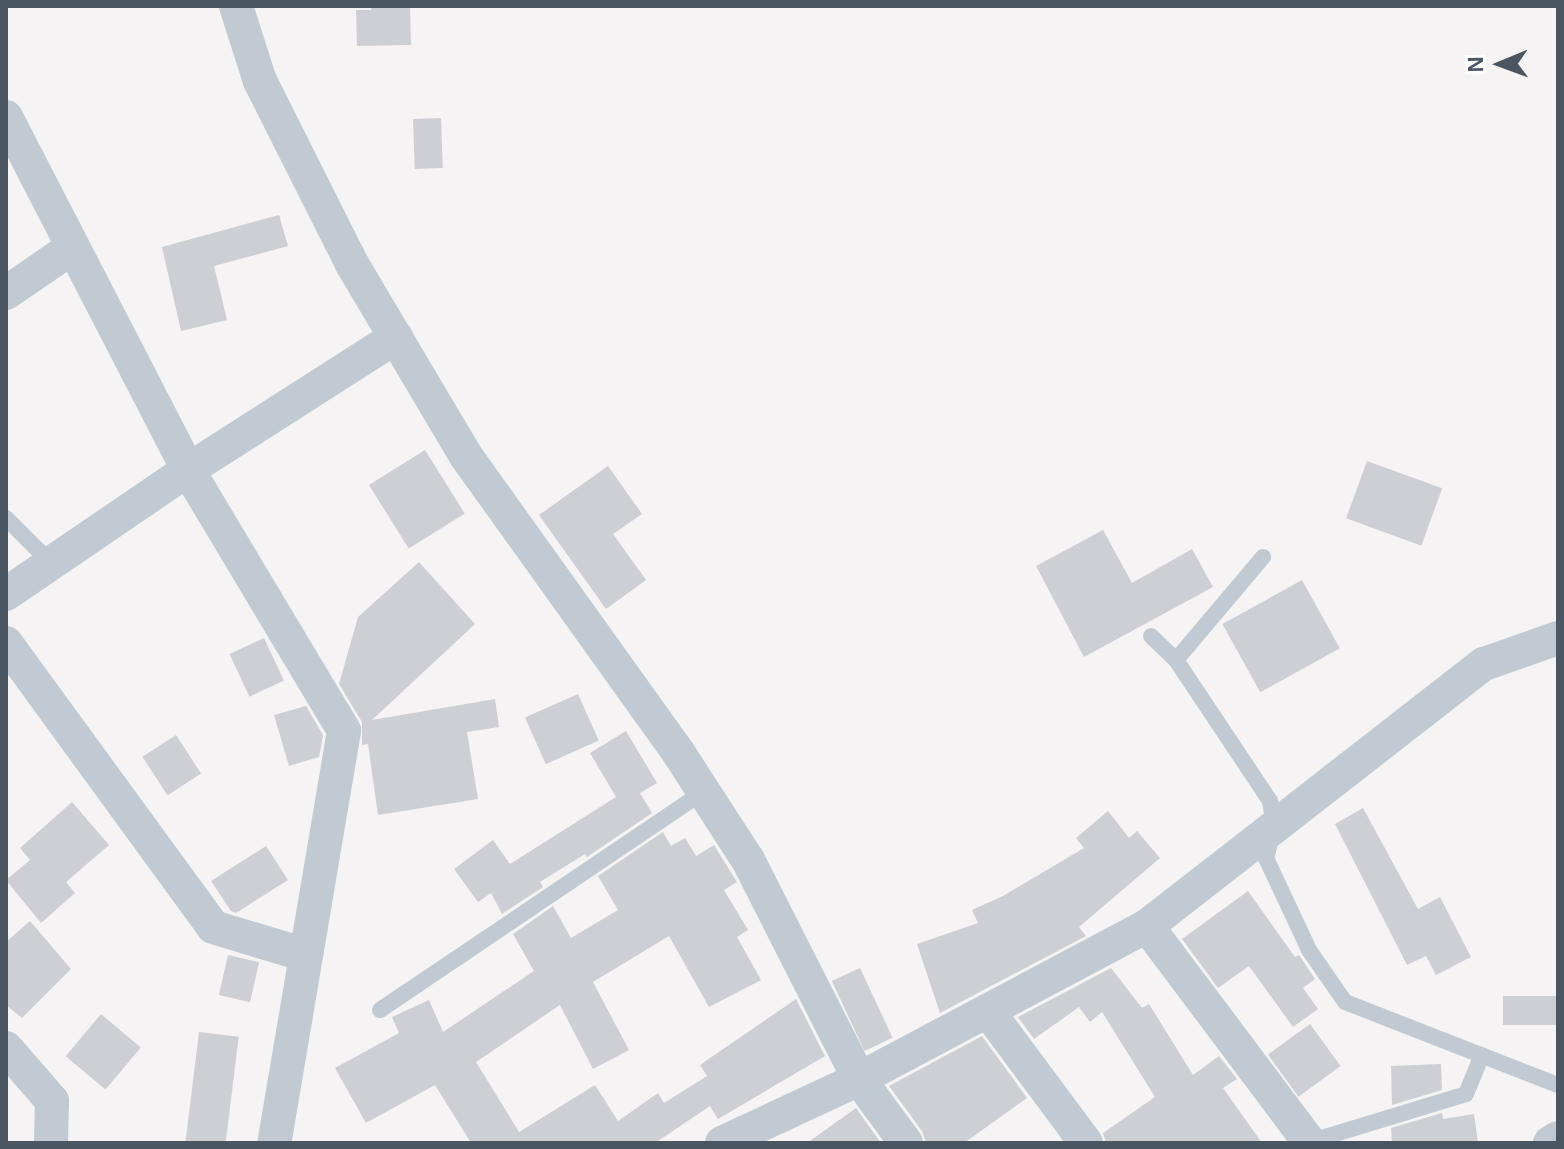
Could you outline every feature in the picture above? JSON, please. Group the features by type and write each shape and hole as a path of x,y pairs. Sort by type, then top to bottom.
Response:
{"street":[{"path":"236,6 260,81 352,264 466,456 748,860 859,1079 906,1143"},
{"path":"6,117 188,470 344,731 274,1143"},
{"path":"6,293 73,247"},
{"path":"6,594 188,470 396,337"},
{"path":"722,1143 859,1079 1147,926 1484,664 1558,638"},
{"path":"6,643 213,927 306,955"},
{"path":"1147,926 1309,1143"},
{"path":"988,1011 1086,1143"},
{"path":"6,1048 52,1101 51,1143"},
{"path":"1550,1143 1558,1138"}],"lane":[{"path":"6,518 51,563"},
{"path":"1176,660 1263,557"},
{"path":"1151,636 1176,660 1270,801 1274,827 1266,858 1309,950 1345,1002 1558,1085"},
{"path":"380,1010 703,792"},
{"path":"1309,1143 1466,1094 1482,1055"}],"building":[{"path":"371,6 410,6 411,45 357,46 356,10 371,10"},
{"path":"441,118 443,168 415,169 413,119"},
{"path":"279,215 288,246 214,266 227,320 181,331 162,247"},
{"path":"425,450 465,514 409,549 369,485"},
{"path":"1367,461 1442,488 1421,546 1346,518"},
{"path":"608,466 642,514 613,534 646,580 606,609 539,515"},
{"path":"1103,530 1132,583 1192,549 1213,587 1084,657 1036,566"},
{"path":"419,562 475,624 372,720 495,699 499,727 467,732 478,799 378,815 368,744 362,745 362,722 339,684 358,617"},
{"path":"1302,580 1340,648 1260,692 1222,624"},
{"path":"264,638 284,681 249,697 230,654"},
{"path":"578,694 599,741 546,764 525,718"},
{"path":"306,706 323,735 319,757 289,766 274,715"},
{"path":"626,731 657,783 640,793 652,813 587,857 585,854 540,882 543,887 502,914 491,893 478,902 454,869 493,840 510,864 616,797 590,753"},
{"path":"176,735 201,774 168,795 142,757"},
{"path":"72,802 109,845 66,882 75,893 41,923 6,880 30,860 20,848"},
{"path":"1363,808 1418,909 1440,897 1471,957 1436,975 1426,956 1407,965 1335,824"},
{"path":"1108,811 1129,838 1137,831 1160,858 1079,927 1086,936 940,1013 917,944 978,923 972,910 1003,896 1084,848 1076,838"},
{"path":"663,832 671,846 685,838 696,856 714,845 737,882 724,890 748,930 737,937 761,980 709,1007 669,936 593,982 629,1050 593,1069 560,1005 476,1062 519,1132 595,1085 618,1121 658,1093 664,1103 707,1076 700,1065 796,999 825,1056 718,1119 710,1106 655,1143 471,1143 435,1085 366,1123 335,1068 399,1033 392,1017 429,1000 443,1032 534,971 513,934 553,906 571,938 618,910 598,876"},
{"path":"266,846 288,880 236,913 231,911 211,881"},
{"path":"1248,891 1295,957 1299,955 1315,979 1303,988 1318,1009 1293,1027 1249,966 1218,988 1182,939"},
{"path":"30,921 71,969 22,1018 6,1005 6,942"},
{"path":"228,955 259,962 250,1002 219,995"},
{"path":"860,968 893,1038 864,1051 832,981"},
{"path":"1111,968 1142,1008 1149,1004 1193,1075 1219,1056 1237,1079 1223,1088 1262,1143 1106,1143 1103,1133 1155,1097 1102,1012 1090,1022 1079,1007 1034,1039 1018,1017"},
{"path":"1503,996 1558,996 1558,1025 1503,1025"},
{"path":"101,1014 141,1047 105,1090 66,1056"},
{"path":"1310,1024 1341,1066 1298,1097 1268,1055"},
{"path":"199,1032 239,1037 226,1143 185,1143"},
{"path":"982,1036 1027,1098 964,1143 926,1143 922,1131 889,1086"},
{"path":"1441,1064 1442,1090 1392,1105 1391,1066"},
{"path":"856,1108 881,1143 807,1143"},
{"path":"1442,1113 1443,1119 1474,1114 1478,1143 1392,1143 1391,1128"}]}
